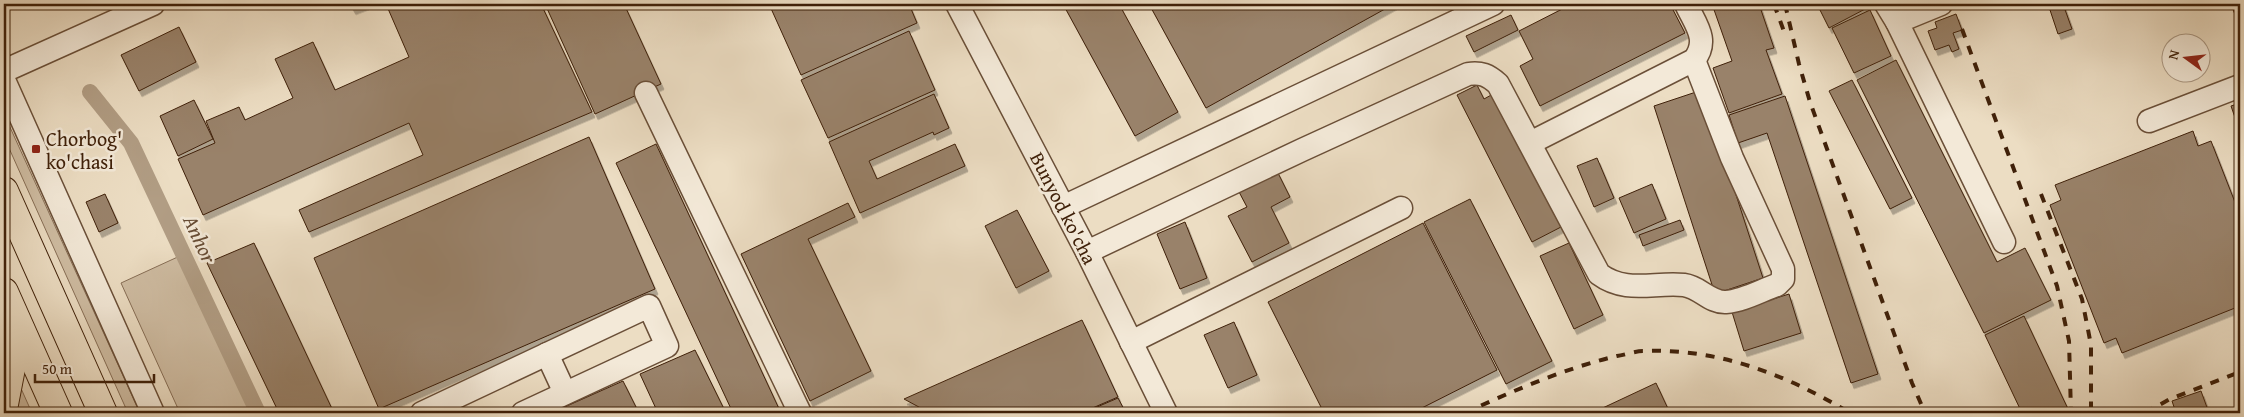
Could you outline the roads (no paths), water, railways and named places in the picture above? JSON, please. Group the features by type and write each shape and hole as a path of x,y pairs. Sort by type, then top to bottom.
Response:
{"main road":[{"path":"4,191 103,413"},
{"path":"4,292 58,413"},
{"path":"4,404 19,326"}],"street":[{"path":"4,71 154,4"},
{"name":"Bunyod ko'cha","path":"958,4 1087,252 1166,413"},
{"path":"1530,143 1694,60 1701,51 1702,38 1686,4"},
{"path":"1941,4 1892,13 2004,242"},
{"path":"1063,207 1487,5"},
{"path":"1087,252 1468,74 1478,73 1489,76 1498,84 1599,274 1610,282 1625,286 1685,285 1696,288 1719,302 1728,302 1777,285 1783,279 1783,269 1732,158 1694,60"},
{"path":"4,80 153,413"},
{"path":"2149,121 2240,86"},
{"path":"646,93 800,413"},
{"path":"1131,342 1402,208"},
{"path":"422,413 649,306 667,346 523,413"},
{"path":"547,354 565,393"}],"waterway":[{"name":"Anhor","path":"90,92 131,143 258,413"}],"railway":[{"path":"1774,4 1786,37"},
{"path":"1785,4 1810,102 1912,383 1925,413"},
{"path":"1962,29 2057,286 2069,341 2071,413"},
{"path":"2041,194 2082,299 2091,345 2091,413"},
{"path":"1465,413 1520,388 1559,374 1598,361 1643,351 1671,351 1725,359 1777,376 1826,399 1850,413"},
{"path":"2145,413 2170,399 2240,372"}],"place":[{"name":"Chorbog' ko'chasi","path":"36,149"}]}
